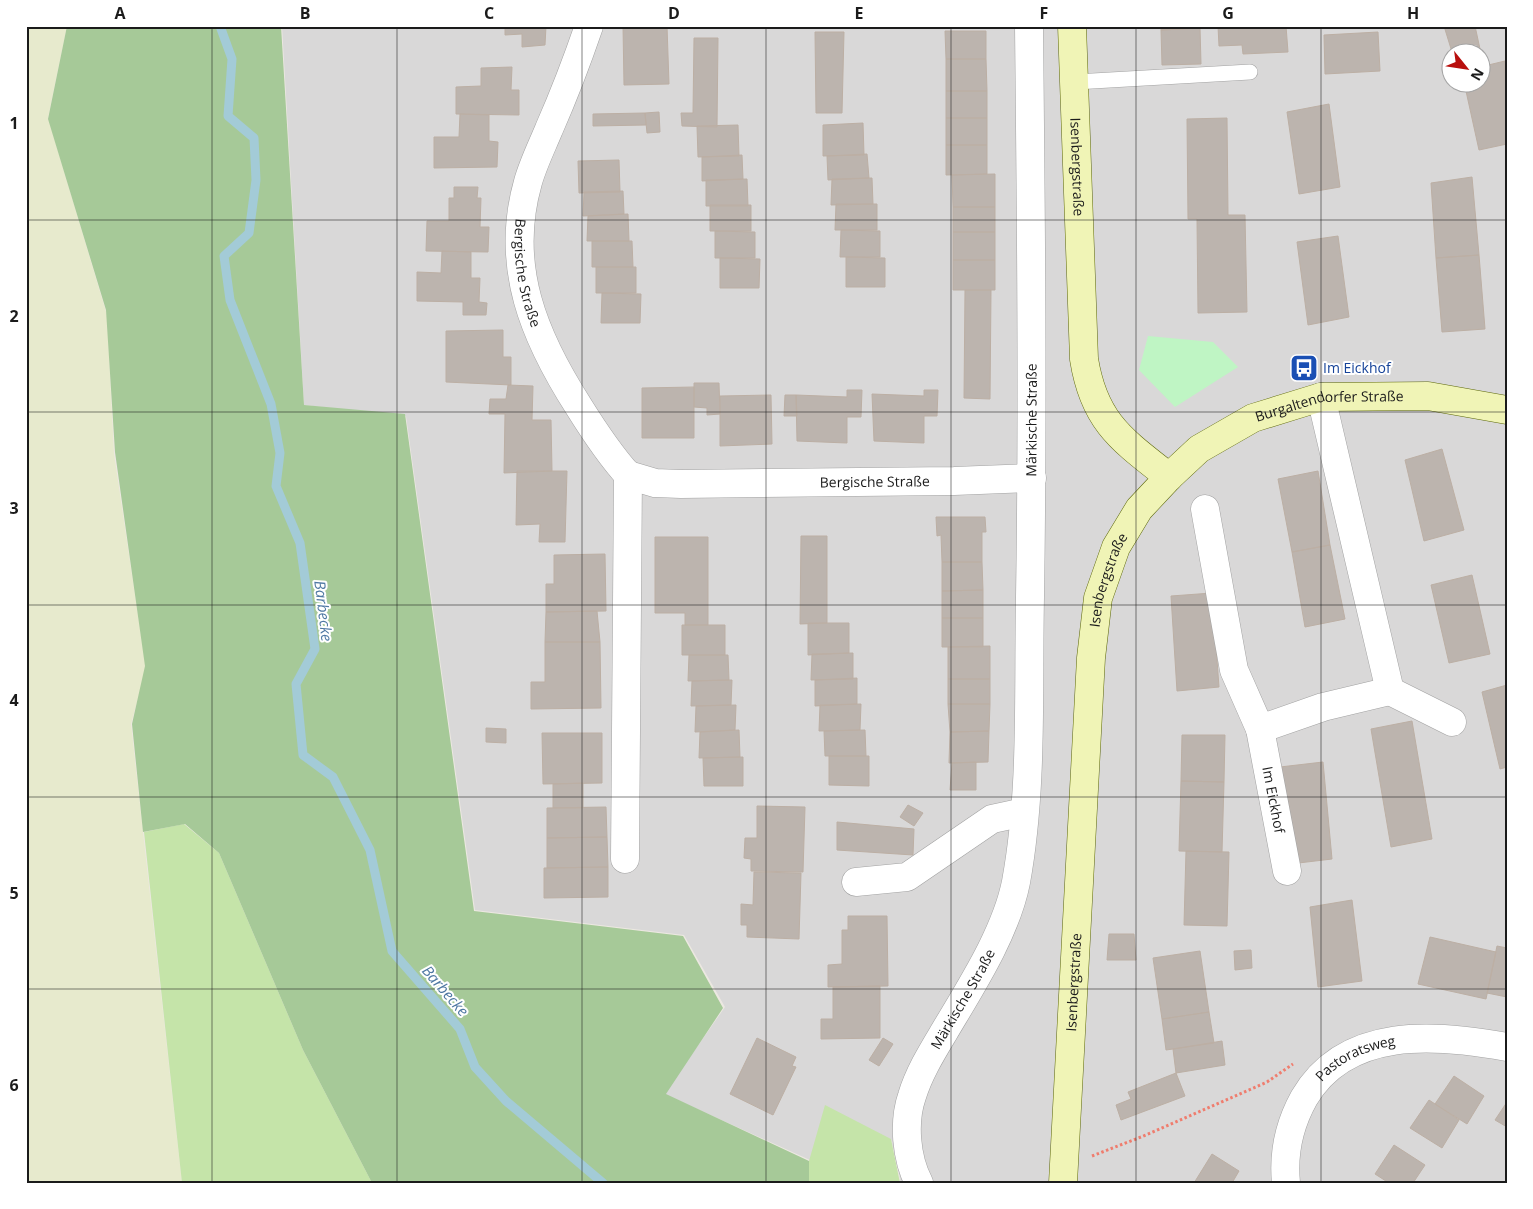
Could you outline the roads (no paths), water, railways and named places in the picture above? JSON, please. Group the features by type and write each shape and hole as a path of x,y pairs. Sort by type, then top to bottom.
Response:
{"main road":[{"name":"Isenbergstraße","path":"1063,1175 1091,658 1098,598 1116,547 1139,509 1169,476 1124,441 1110,426 1099,408 1086,375 1072,26"},
{"name":"Burgaltendorfer Straße","path":"1169,476 1199,449 1253,418 1321,398 1428,396 1507,410"}],"street":[{"name":"Bergische Straße","path":"589,26 572,76 528,180 522,207 521,276 530,314 563,382 601,442 628,475 655,483 681,484 954,481 1032,478"},
{"name":"Märkische Straße","path":"919,1183 910,1158 907,1137 910,1098 929,1058 989,950 1004,918 1015,884 1024,812 1032,478 1029,26"},
{"path":"1321,398 1390,691"},
{"path":"625,859 628,475"},
{"name":"Im Eickhof","path":"1205,509 1234,670 1260,729 1287,871"},
{"path":"1260,729 1323,707 1390,691 1452,722"},
{"path":"856,882 907,877 992,819 1024,812"},
{"name":"Pastoratsweg","path":"1286,1183 1286,1152 1289,1132 1298,1109 1310,1088 1326,1070 1344,1056 1389,1040 1427,1037 1463,1039 1507,1047"}],"lane":[{"path":"1074,82 1250,72"}],"waterway":[{"name":"Barbecke","path":"220,26 232,59 228,116 254,138 256,180 249,233 224,256 230,300 271,404 280,453 276,486 300,543 315,649 296,684 303,755 333,777 370,850 392,951 460,1029 475,1067 506,1101 603,1183"}],"place":[{"name":"Im Eickhof","path":"1304,368"}]}
